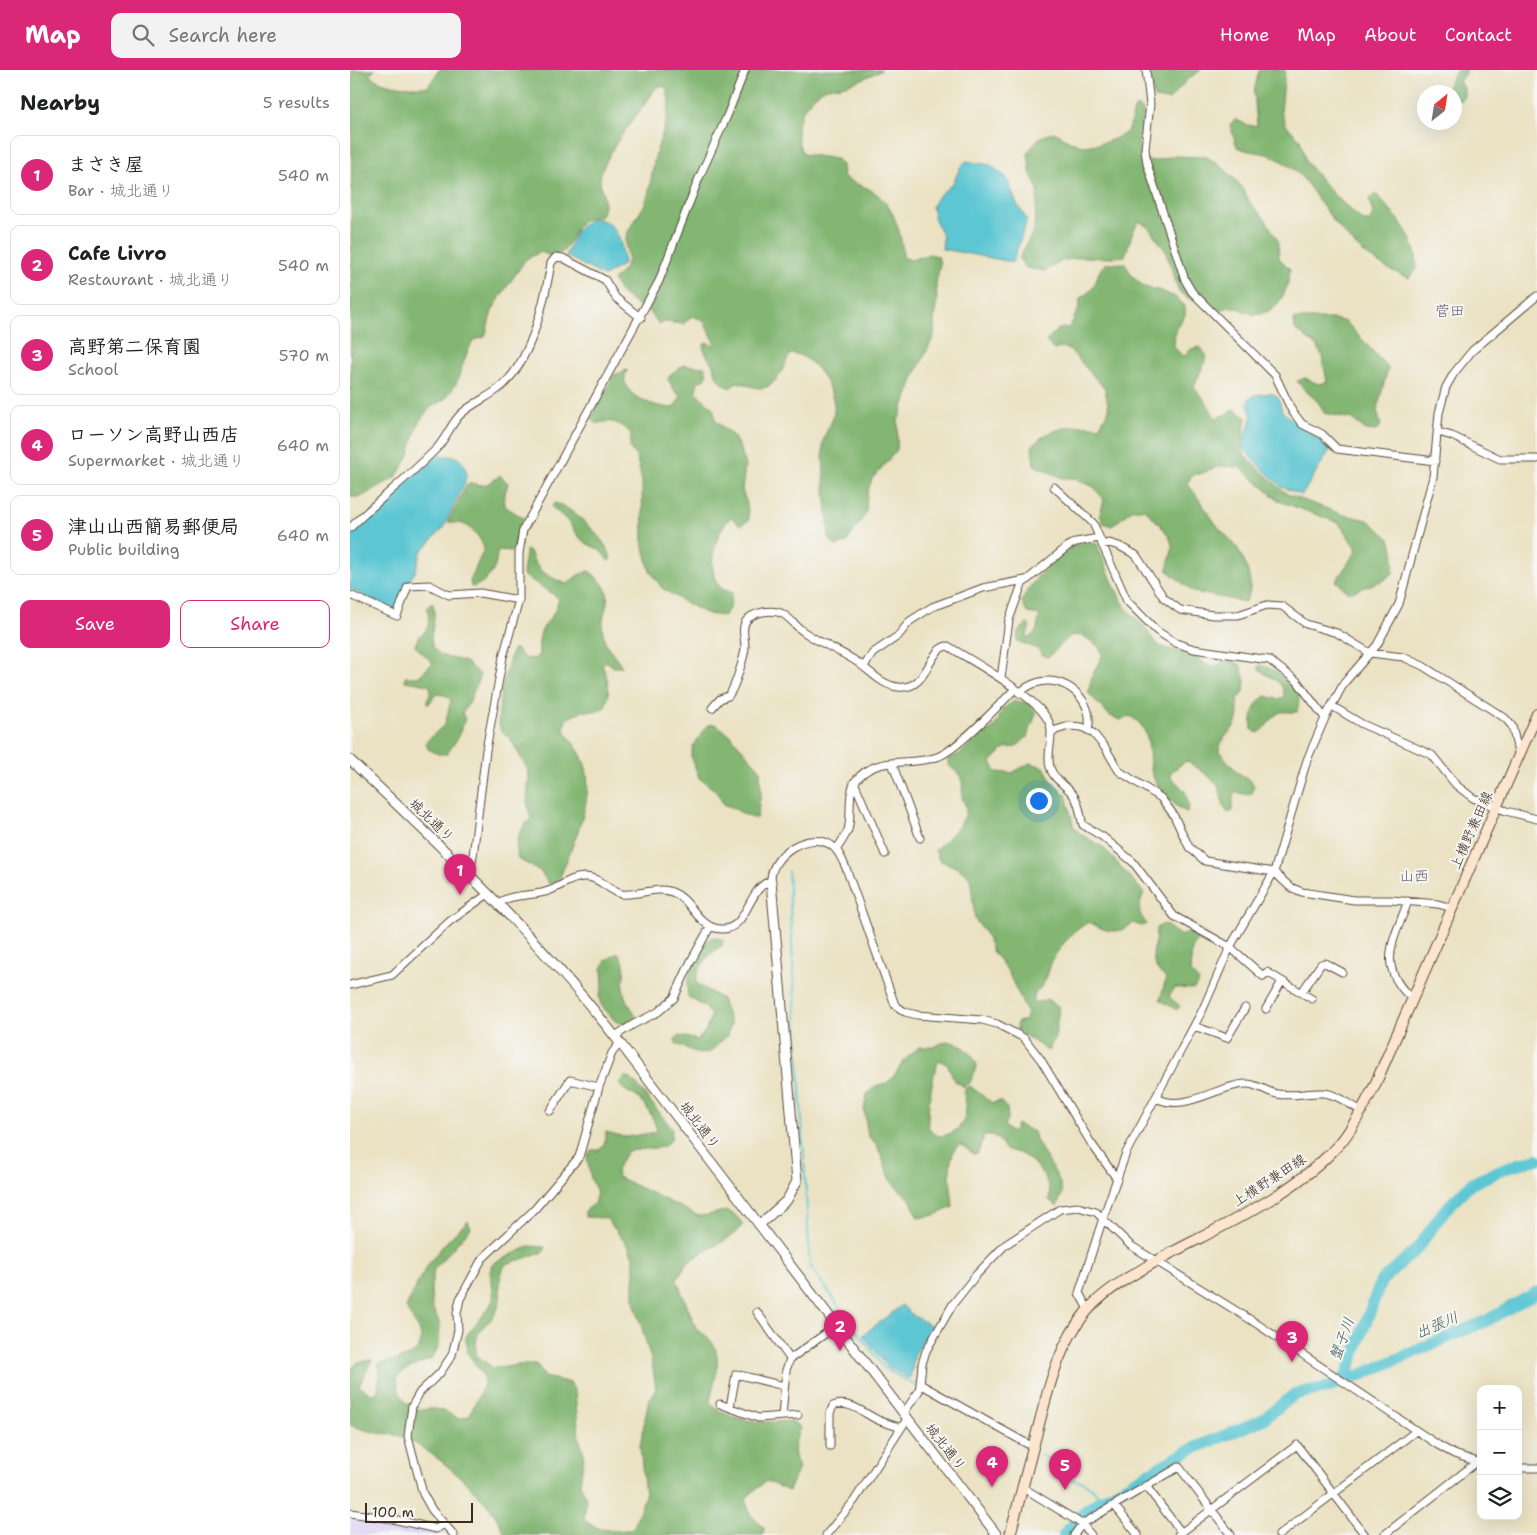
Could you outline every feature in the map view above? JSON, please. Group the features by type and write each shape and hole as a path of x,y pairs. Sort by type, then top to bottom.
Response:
{"main road":[{"name":"上横野兼田線","path":"1010,1535 1052,1378 1074,1328 1088,1309 1120,1284 1157,1261 1226,1223 1309,1173 1341,1142 1362,1111 1537,714"}],"street":[{"path":"466,872 471,866 473,856 486,750 495,696 519,600 519,553 523,530 641,318 668,260 699,178 728,116 745,70"},
{"path":"1146,70 1150,104 1145,154 1182,271 1192,292 1275,375 1296,417 1302,424 1322,434 1337,449 1435,461"},
{"path":"350,528 396,488 436,449 459,416 506,383 520,360 538,322 551,263 556,257 562,258 606,280 616,298 641,318"},
{"path":"1088,1309 1079,1293 1126,1153 1194,1026 1230,947 1274,872 1307,760 1325,718 1344,683 1370,654 1388,626 1399,604 1425,510 1435,461 1442,401 1454,373 1481,342 1537,296"},
{"path":"1438,432 1452,436 1500,459 1537,459"},
{"path":"1054,487 1088,517 1101,541 1127,601 1157,631 1176,642 1194,649 1269,660 1287,671 1297,681 1325,718"},
{"path":"1002,678 1011,608 1026,580 1076,542 1101,541 1120,546 1136,555 1164,598 1180,610 1238,616 1267,605 1282,606 1306,624 1336,633 1370,654 1403,657 1423,666 1505,718 1512,726 1519,756"},
{"path":"864,666 873,653 898,636 910,621 932,607 983,588 1026,580"},
{"path":"350,595 397,616 408,586 430,585 449,595 480,593 519,600"},
{"path":"712,708 720,699 728,696 735,687 744,652 743,627 745,622 756,614 765,612 782,613 805,633 864,666 867,672 880,680 897,687 904,687 921,678 937,652 941,648 948,646 1002,678 1016,692 1033,702 1048,718 1051,734 1050,767 1057,779 1074,794 1083,825 1103,836 1133,862 1174,916 1230,947 1262,976 1267,972 1312,999"},
{"path":"836,850 848,830 851,788 854,782 868,770 892,763 920,761 946,753 1016,692 1037,682 1069,686 1081,697 1089,715 1088,730"},
{"path":"1332,706 1362,724 1432,755 1464,792 1496,808 1537,819"},
{"path":"1051,734 1056,730 1069,726 1088,730 1100,740 1120,771 1161,798 1172,814 1184,840 1196,855 1211,862 1274,872 1290,886 1302,892 1354,900 1408,901 1438,904 1452,908"},
{"name":"城北通り","path":"350,760 466,872 547,954 618,1040 997,1535"},
{"path":"892,763 920,838"},
{"path":"854,782 885,854"},
{"path":"759,1224 787,1200 797,1181 771,874 774,864 787,851 795,846 818,841 826,843 836,850 861,908 895,1005 905,1012 917,1015 982,1020 997,1024 1024,1038 1041,1060 1090,1143 1117,1179"},
{"path":"498,904 505,898 555,890 583,877 591,878 620,893 672,892 678,895 710,926 724,930 736,924 758,890 765,882 771,881"},
{"path":"350,985 392,975 450,921 488,894"},
{"path":"1408,901 1389,962 1397,983 1412,999"},
{"path":"454,1535 423,1494 411,1455 408,1424 412,1406 420,1392 440,1373 452,1355 458,1330 457,1313 460,1299 478,1264 544,1199 579,1157 598,1087 618,1040 634,1024 658,1012 674,998 710,926"},
{"path":"1302,992 1321,964 1325,962 1342,972"},
{"path":"1266,1009 1282,981"},
{"path":"1194,1026 1227,1038 1245,1008"},
{"path":"550,1111 570,1080 598,1087"},
{"path":"1156,1098 1167,1101 1190,1100 1205,1097 1226,1087 1248,1083 1277,1094 1325,1093 1362,1111"},
{"path":"826,1535 854,1501 882,1461 901,1428 905,1416 919,1391 924,1357 953,1304 976,1275 1005,1245 1060,1210 1078,1208 1092,1210 1103,1218 1130,1245 1334,1375 1416,1431 1454,1454 1477,1462"},
{"path":"757,1312 790,1359"},
{"path":"782,1416 786,1370 790,1359 836,1326"},
{"path":"730,1407 736,1374 784,1386"},
{"path":"920,1384 1033,1447"},
{"path":"720,1404 748,1416 758,1418 798,1416"},
{"path":"830,1446 830,1413 833,1406 837,1404 853,1407 875,1419 901,1428"},
{"path":"1279,1535 1416,1431"},
{"path":"1146,1486 1179,1534 1297,1445 1365,1535"},
{"path":"1384,1535 1477,1465"},
{"path":"1074,1535 1082,1524 1179,1467 1231,1535"},
{"path":"1522,1468 1537,1468"},
{"path":"1022,1487 1082,1524 1091,1535"},
{"path":"1114,1505 1138,1535"},
{"path":"350,1513 393,1519 436,1529 444,1524"}],"shaded area":[{"path":"350,1515 386,1520 441,1532 443,1535 350,1535"}],"green space":[{"path":"352,70 375,70 369,75 390,85 428,87 439,70 882,70 851,83 826,88 817,94 804,108 798,126 799,145 803,154 837,159 842,165 843,176 876,193 883,200 898,227 903,257 911,260 929,254 938,256 940,264 936,283 937,300 934,336 914,377 898,421 897,450 872,479 867,494 866,513 846,543 836,546 829,538 823,445 832,421 834,404 827,384 814,366 807,359 790,354 779,376 771,385 760,388 737,382 730,388 718,379 703,347 706,342 712,345 715,342 703,320 692,316 683,324 666,322 659,324 649,311 635,304 620,292 613,280 626,266 628,260 626,239 628,232 644,206 649,193 654,160 668,111 669,102 665,86 656,87 619,139 605,163 600,178 604,206 600,217 585,220 581,223 561,253 552,257 541,252 526,259 492,311 485,337 474,340 468,350 456,384 446,398 430,408 419,421 408,457 396,477 361,497 350,497"},
{"path":"1149,70 1201,70 1188,79 1169,100 1154,98"},
{"path":"1259,70 1285,70 1281,112 1286,125 1300,139 1306,162 1333,194 1363,221 1370,221 1373,214 1369,199 1376,194 1398,219 1409,237 1416,257 1417,269 1409,278 1382,265 1361,250 1333,220 1298,173 1280,160 1269,155 1237,147 1230,125 1235,119 1247,125 1257,126 1254,92"},
{"path":"1457,70 1467,70 1459,82 1462,85 1448,85"},
{"path":"1462,86 1464,88 1464,97 1462,99"},
{"path":"1136,106 1143,110 1138,146 1141,157 1153,161 1174,156 1207,157 1227,171 1242,187 1250,203 1266,220 1278,241 1279,258 1290,269 1284,293 1269,311 1253,314 1234,307 1220,310 1212,307 1201,296 1192,300 1179,292 1165,250 1149,228 1139,221 1133,231 1125,256 1104,258 1081,257 1062,261 1045,271 1026,268 1019,259 1034,230 1038,190 1030,172 1028,152 1039,138 1054,132 1076,144 1084,146 1114,139 1121,136 1129,128"},
{"path":"1125,263 1132,276 1144,287 1175,297 1185,306 1185,315 1175,330 1174,347 1184,357 1191,349 1200,347 1207,356 1194,387 1207,403 1215,418 1227,414 1234,409 1246,417 1242,444 1244,454 1287,494 1344,515 1368,520 1390,539 1394,552 1393,573 1384,580 1349,593 1336,581 1357,550 1339,523 1279,501 1240,467 1220,467 1194,474 1187,483 1216,524 1239,551 1249,576 1250,590 1245,602 1193,592 1168,571 1172,551 1169,537 1145,509 1133,509 1112,526 1103,523 1100,514 1104,500 1094,487 1073,478 1062,478 1034,465 1032,446 1039,440 1063,428 1099,427 1109,410 1105,389 1071,351 1063,347 1054,350 1046,341 1058,329 1070,327 1079,308 1080,298 1087,294 1094,285 1105,264"},
{"path":"1294,319 1334,319 1346,322 1388,368 1377,410 1381,426 1376,431 1366,430 1352,419 1324,413 1316,400 1297,381 1305,378 1318,384 1327,382 1322,355 1316,346 1295,329"},
{"path":"684,365 705,367 707,375 704,380 698,381 696,391 714,410 715,420 734,437 745,466 742,490 747,504 749,520 740,525 731,517 725,523 716,541 712,562 716,581 721,588 732,593 730,607 724,616 707,614 684,602 662,588 650,571 643,544 642,482 637,458 630,448 631,433 615,422 596,424 591,419 614,375 627,370 626,386 631,393 647,402 673,408 681,397 674,390 668,379 671,374"},
{"path":"500,475 508,483 503,501 506,507 524,518 513,551 498,550 496,564 492,573 482,582 471,587 470,581 484,549 483,545 475,533 464,524 448,522 466,486 471,483 487,484"},
{"path":"554,503 570,510 588,525 604,543 611,559 608,561 598,550 581,539 567,521 552,507"},
{"path":"1078,544 1097,544 1115,588 1126,608 1160,646 1198,658 1207,665 1217,666 1224,660 1240,664 1245,681 1244,693 1237,700 1238,711 1235,725 1224,738 1219,751 1237,772 1250,780 1254,786 1252,793 1248,795 1236,792 1233,796 1232,811 1228,813 1226,810 1216,783 1204,772 1186,761 1171,772 1171,777 1185,791 1189,806 1187,812 1174,804 1162,792 1151,771 1145,731 1130,716 1120,720 1110,716 1088,693 1092,676 1103,654 1097,645 1082,635 1070,636 1049,657 1042,655 1038,649 1017,641 1018,632 1027,624 1030,626 1027,635 1029,638 1036,632 1040,615 1027,613 1022,602 1036,579 1068,549"},
{"path":"526,550 531,553 536,565 544,573 561,582 567,584 578,575 589,571 600,580 607,596 603,618 605,641 622,667 614,667 606,661 602,665 608,686 605,707 597,711 583,711 566,719 564,729 581,755 586,770 588,786 582,819 559,881 549,884 540,871 518,859 518,836 531,819 527,802 529,772 510,738 501,731 498,722 501,690 512,651 515,648 524,658 535,659 539,654 540,635 557,607 559,598 523,575"},
{"path":"432,602 434,615 431,641 436,651 443,656 465,662 480,675 469,703 462,713 465,719 457,739 447,754 438,754 428,749 426,742 445,724 451,700 445,695 436,694 428,705 427,700 431,691 429,685 405,681 405,677 418,677 433,663 415,646 418,637 427,628 429,617 427,608"},
{"path":"1259,665 1277,672 1300,694 1297,712 1281,712 1258,733 1252,730 1252,725 1254,711 1258,703 1265,696 1278,699 1284,697 1282,687 1259,670"},
{"path":"1015,701 1029,703 1036,714 1027,737 1016,747 1005,748 991,762 996,772 1012,773 1030,763 1044,767 1051,780 1066,795 1074,828 1103,847 1144,893 1140,913 1147,924 1141,926 1133,923 1122,930 1111,931 1089,922 1074,933 1060,949 1053,959 1045,981 1035,993 1033,1002 1047,999 1059,1007 1055,1038 1048,1051 1017,1030 1017,1022 1027,1020 1026,1010 1007,970 992,951 987,936 975,919 970,877 958,868 939,860 935,850 955,831 966,813 962,797 961,778 948,765 948,758 961,753 989,731 998,721 1002,709"},
{"path":"715,724 731,736 760,769 761,793 757,818 749,817 724,805 716,791 699,778 691,756 693,746 708,725"},
{"path":"1164,924 1181,936 1191,930 1206,935 1214,943 1209,946 1197,940 1192,949 1190,972 1199,981 1194,989 1174,988 1169,997 1180,1006 1177,1010 1160,1000 1166,979 1156,966 1153,956 1156,928"},
{"path":"713,937 723,940 722,946 713,952 700,967 697,984 722,999 731,1024 727,1036 710,1052 700,1054 676,1044 675,1039 680,1036 698,1040 706,1030 711,1016 705,1007 688,997 687,989 692,964 696,955 706,942"},
{"path":"618,953 624,963 623,988 625,997 636,1018 623,1024 615,1021 601,1005 599,997 603,985 602,969 606,960"},
{"path":"947,1041 965,1049 972,1055 977,1065 970,1083 964,1087 954,1080 948,1065 939,1060 930,1093 928,1127 938,1136 949,1134 958,1128 965,1115 965,1089 970,1086 992,1103 1000,1101 1007,1108 1008,1119 1004,1125 1009,1131 1014,1132 1017,1124 1033,1132 1055,1172 1062,1194 1057,1206 1049,1200 1049,1187 1037,1167 1021,1154 1005,1149 999,1140 992,1135 984,1136 978,1153 973,1154 962,1145 957,1146 953,1153 950,1176 953,1207 935,1215 918,1218 910,1199 892,1183 877,1145 868,1136 864,1110 867,1094 875,1086 889,1081 906,1059 919,1047 933,1047"},
{"path":"626,1076 636,1084 672,1128 671,1140 663,1147 627,1151 616,1170 618,1177 699,1216 723,1211 732,1213 743,1224 727,1239 689,1262 682,1270 677,1281 697,1330 707,1337 713,1344 716,1352 717,1371 710,1402 717,1409 736,1418 772,1422 792,1421 801,1428 794,1448 799,1468 789,1491 766,1481 746,1498 750,1514 764,1528 763,1535 505,1535 499,1522 477,1493 430,1453 415,1443 398,1436 372,1432 350,1425 350,1371 358,1362 372,1360 359,1386 373,1395 378,1391 380,1369 378,1364 408,1356 419,1348 421,1341 420,1332 406,1307 431,1260 468,1221 471,1228 434,1269 431,1288 432,1307 440,1324 439,1346 431,1359 405,1370 397,1378 398,1388 402,1397 412,1407 419,1410 440,1410 459,1419 469,1416 484,1384 483,1375 467,1352 466,1337 492,1302 492,1264 530,1246 545,1247 544,1252 506,1264 500,1281 500,1302 495,1315 477,1336 476,1355 493,1368 536,1364 545,1377 571,1383 575,1393 579,1438 584,1454 580,1484 586,1496 584,1519 601,1529 615,1531 634,1527 645,1495 640,1446 648,1403 656,1389 652,1363 634,1301 634,1259 628,1246 606,1218 585,1217 585,1211 594,1204 597,1192 591,1179 587,1157 591,1150 599,1150 604,1145 606,1132 626,1137 657,1132 653,1118 644,1105 619,1083"}],"water":[{"path":"966,161 990,165 1006,177 1017,204 1027,220 1013,262 942,249 943,237 934,217 932,206 938,196 953,183 961,166"},
{"path":"590,219 599,219 612,227 622,247 624,264 604,276 566,256 576,231"},
{"path":"1270,393 1277,396 1282,410 1289,418 1331,448 1302,495 1282,487 1245,450 1244,440 1252,417 1248,404 1249,399 1256,395"},
{"path":"437,455 457,457 464,464 467,474 444,527 421,552 415,572 403,591 396,611 350,589 350,533 367,516 398,491 430,458"},
{"path":"902,1305 912,1315 932,1326 915,1353 910,1379 887,1366 863,1335"}],"waterway":[{"path":"788,871 810,1266 884,1368 917,1386"},
{"name":"蟹子川","path":"1064,1535 1084,1512 1101,1500 1192,1449 1262,1420 1295,1394 1330,1387 1346,1377 1381,1281 1417,1249 1444,1211 1471,1184 1508,1167 1537,1159"},
{"name":"出張川","path":"1346,1377 1356,1377 1488,1320 1537,1292"},
{"path":"1041,1455 1053,1462 1068,1479 1083,1482 1093,1489 1101,1500"}],"place":[{"name":"まさき屋","path":"460,895"},
{"name":"Cafe Livro","path":"840,1351"},
{"name":"高野第二保育園","path":"1292,1362"},
{"name":"ローソン高野山西店","path":"992,1487"},
{"name":"津山山西簡易郵便局","path":"1065,1490"}],"district":[{"name":"菅田","path":"1450,311"},
{"name":"山西","path":"1414,876"}]}
